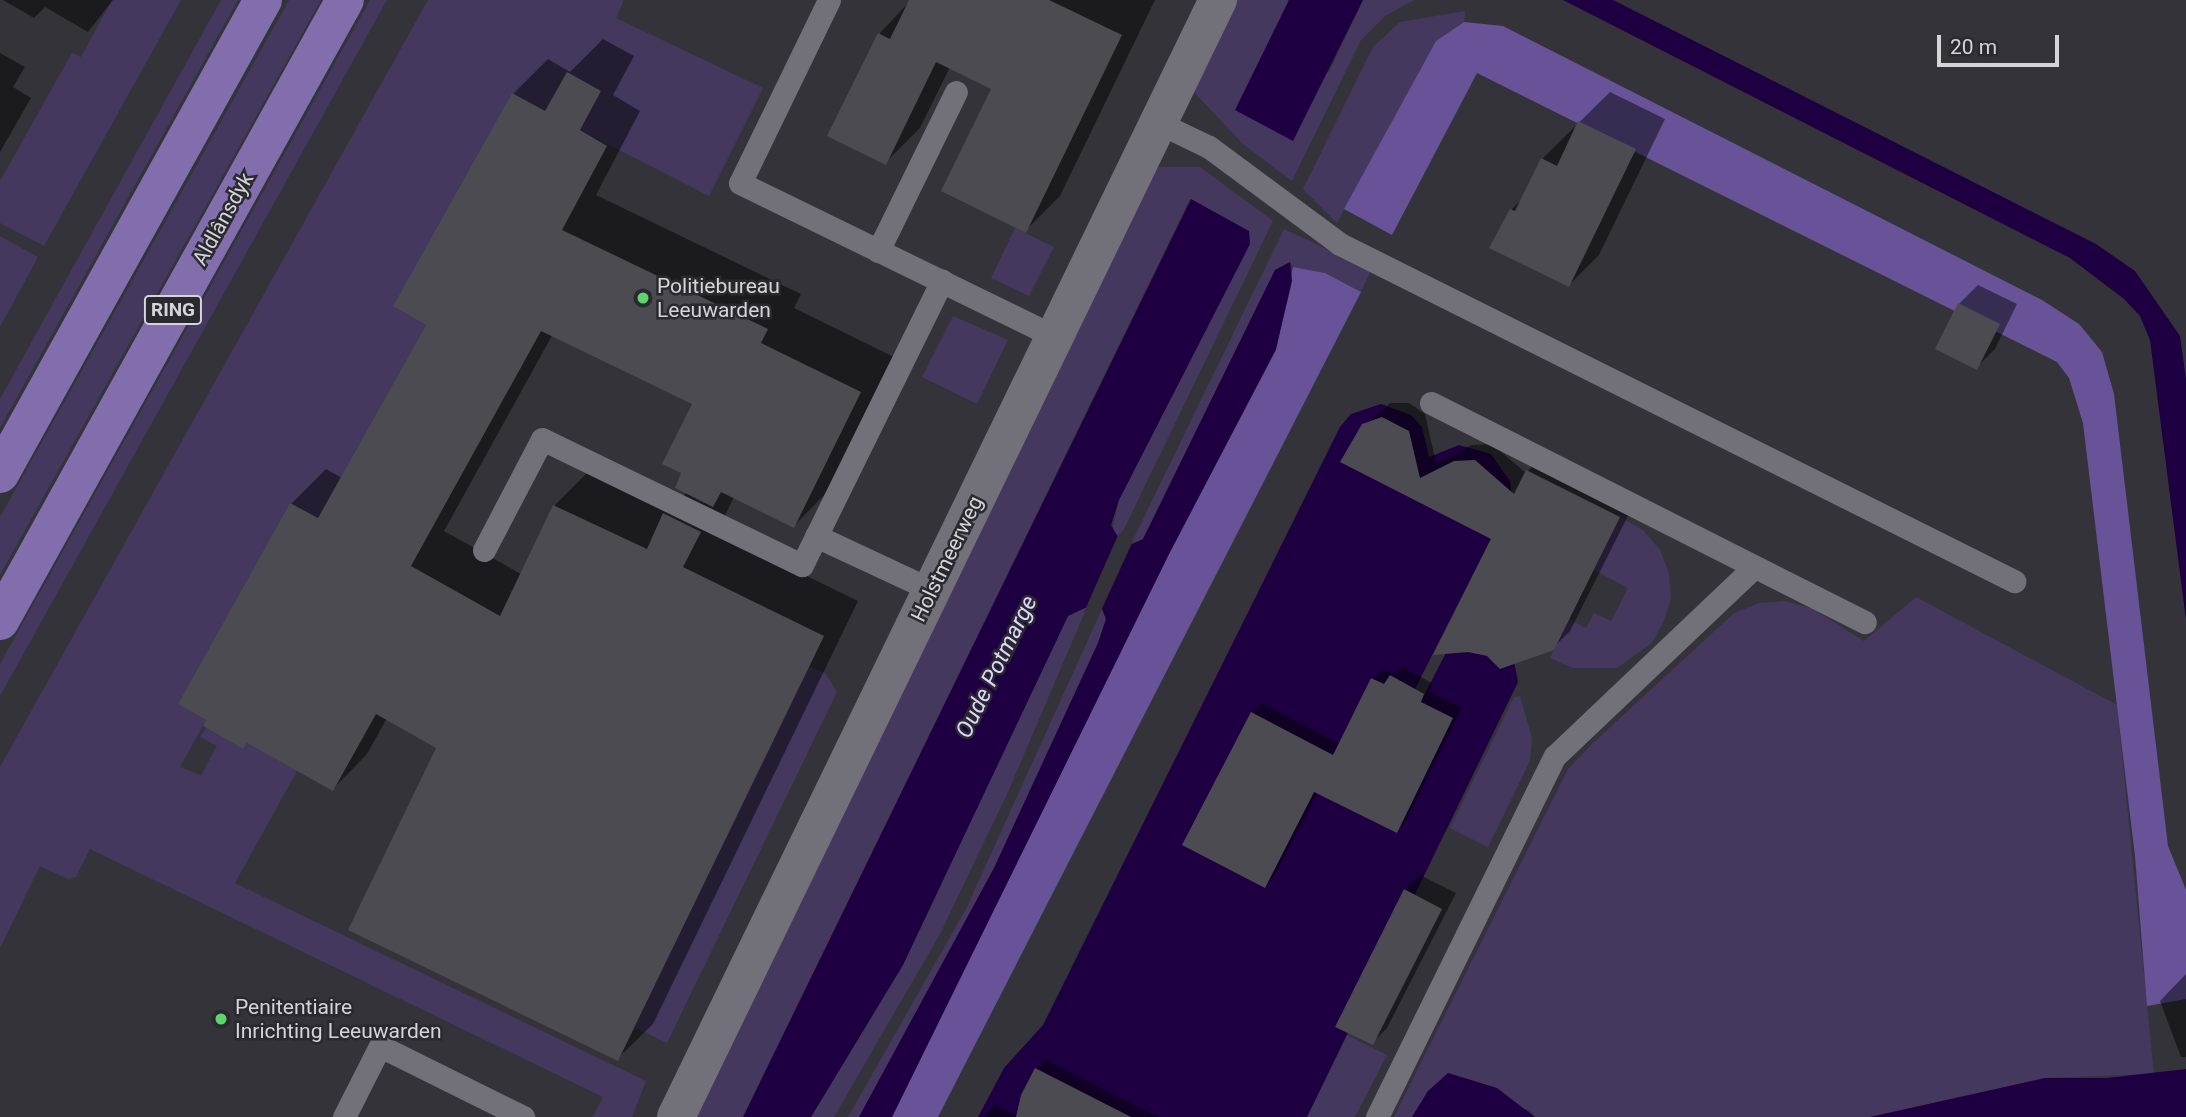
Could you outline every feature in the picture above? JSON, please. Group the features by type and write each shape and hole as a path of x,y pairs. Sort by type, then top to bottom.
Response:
{"main road":[{"path":"0,474 264,0"},
{"name":"Aldlânsdyk","path":"0,621 345,0"}],"street":[{"name":"Holstmeerweg","path":"676,1117 1056,337 1213,2"}],"lane":[{"path":"829,0 740,183 1056,337"},
{"path":"878,251 956,92"},
{"path":"1159,122 1209,147 1340,244 2014,581"},
{"path":"484,550 542,439 802,565 942,281"},
{"path":"1431,403 1865,622"},
{"path":"816,536 932,590"},
{"path":"1377,1117 1555,756 1754,567"},
{"path":"344,1117 380,1046 523,1117"}],"shaded area":[{"path":"112,0 181,0 44,246 0,223 0,181 72,53 81,57"},
{"path":"221,0 238,0 0,428 0,399"},
{"path":"289,0 321,0 0,575 0,517"},
{"path":"370,0 387,0 0,696 0,664"},
{"path":"428,0 624,0 616,18 763,88 709,196 580,130 601,91 567,73 545,111 512,93 393,306 426,325 318,518 290,503 178,704 206,720 180,767 201,775 217,746 200,737 206,728 243,749 247,743 297,771 235,883 646,1081 632,1117 593,1117 603,1097 90,849 76,877 68,879 40,866 0,948 0,767"},
{"path":"1237,0 1289,0 1236,110 1329,72 1363,0 1414,0 1385,16 1361,40 1292,181 1243,144 1193,91"},
{"path":"1465,11 1464,22 1436,41 1337,223 1303,189 1373,47 1400,22"},
{"path":"1464,22 1503,26 2042,300 2079,324 2102,352 2114,394 2168,846 2186,890 2186,999 2147,1006 2135,856 2083,423 2069,378 2057,362 1477,73 1392,235 1344,209 1436,41"},
{"path":"1156,167 1200,167 1273,221 1124,529 1118,537 1112,532 1119,500 1250,244 1190,199 743,1117 693,1117"},
{"path":"1015,228 1054,247 1029,296 991,278"},
{"path":"1284,229 1371,270 1361,292 1325,273 1293,267 1290,262 1275,270 1143,539 1131,544"},
{"path":"0,236 38,257 0,327"},
{"path":"1293,267 1325,273 1361,292 938,1117 892,1117 1169,554 1276,350"},
{"path":"953,316 1008,340 977,404 922,377"},
{"path":"1620,517 1643,530 1660,550 1669,573 1671,599 1663,623 1652,643 1617,668 1573,668 1550,658 1569,619 1586,628 1594,613 1611,621 1628,588 1594,570"},
{"path":"1916,597 2117,705 2154,1074 2045,1078 1870,1117 1535,1117 1530,1110 1428,1091 1412,1117 1394,1117 1568,769 1592,744 1734,613 1759,603 1785,601 1811,608 1864,641"},
{"path":"1087,607 1008,792 940,934 834,1117 811,1117 903,965 1068,616"},
{"path":"1102,609 1106,619 1098,643 994,868 859,1117 848,1117 966,909"},
{"path":"809,666 826,674 837,692 667,1043 635,1027"},
{"path":"1520,696 1532,738 1530,761 1488,847 1450,828 1514,697"},
{"path":"1347,1035 1387,1055 1355,1117 1307,1117"}],"water":[{"path":"1289,0 1363,0 1293,141 1235,110"},
{"path":"1563,0 1613,0 2096,244 2135,271 2180,336 2186,379 2186,620 2150,340 2140,316 2124,299 2070,258"},
{"name":"Oude Potmarge","path":"1191,199 1249,231 1250,244 1119,500 1111,525 1118,537 1132,544 1143,539 1275,270 1290,262 1292,281 1276,349 1169,554 892,1117 859,1117 994,868 1098,643 1106,619 1102,609 1087,607 1068,616 903,965 811,1117 743,1117"},
{"path":"1381,404 1411,415 1422,427 1429,457 1459,445 1491,454 1510,481 1512,497 1411,697 1421,701 1447,651 1459,642 1513,656 1518,682 1307,1117 978,1117 1004,1068 1043,1025 1340,427 1351,414","holes":["1239,736 1319,783 1279,860 1195,820"]},
{"path":"2186,1069 2186,1117 1870,1117 2045,1078 2107,1078"},
{"path":"1448,1073 1497,1088 1535,1117 1412,1117 1428,1091"}],"pier":[{"path":"1119,533 1133,541 1100,613 1084,612"}],"building":[{"path":"909,0 1049,0 1122,35 1026,233 941,191 991,89 936,62 886,165 827,136 878,33 890,39"},
{"path":"567,72 601,91 580,130 607,146 562,230 768,329 761,343 861,392 794,528 721,492 713,507 675,488 681,473 662,464 692,404 541,331 411,566 500,616 553,505 647,549 663,513 701,532 683,567 824,636 618,1061 348,930 436,748 376,714 333,791 247,743 243,749 203,726 206,720 178,704 290,503 318,518 426,325 393,306 512,93 545,111"},
{"path":"1578,121 1636,149 1569,287 1489,248 1510,209 1515,211 1541,158 1557,166"},
{"path":"1958,303 2000,324 1977,370 1935,349"},
{"path":"1382,417 1409,431 1420,478 1454,461 1475,460 1514,494 1526,470 1620,517 1554,650 1500,669 1487,656 1468,652 1433,655 1491,539 1340,462 1362,424"},
{"path":"1390,675 1424,694 1421,702 1453,718 1397,833 1314,792 1265,888 1182,845 1251,712 1333,755 1371,678 1384,684"},
{"path":"1404,889 1442,909 1373,1045 1335,1027"},
{"path":"1035,1068 1131,1117 1016,1117 1021,1095"}],"place":[{"name":"Politiebureau Leeuwarden","path":"643,298"},
{"name":"Penitentiaire Inrichting Leeuwarden","path":"221,1019"}]}
